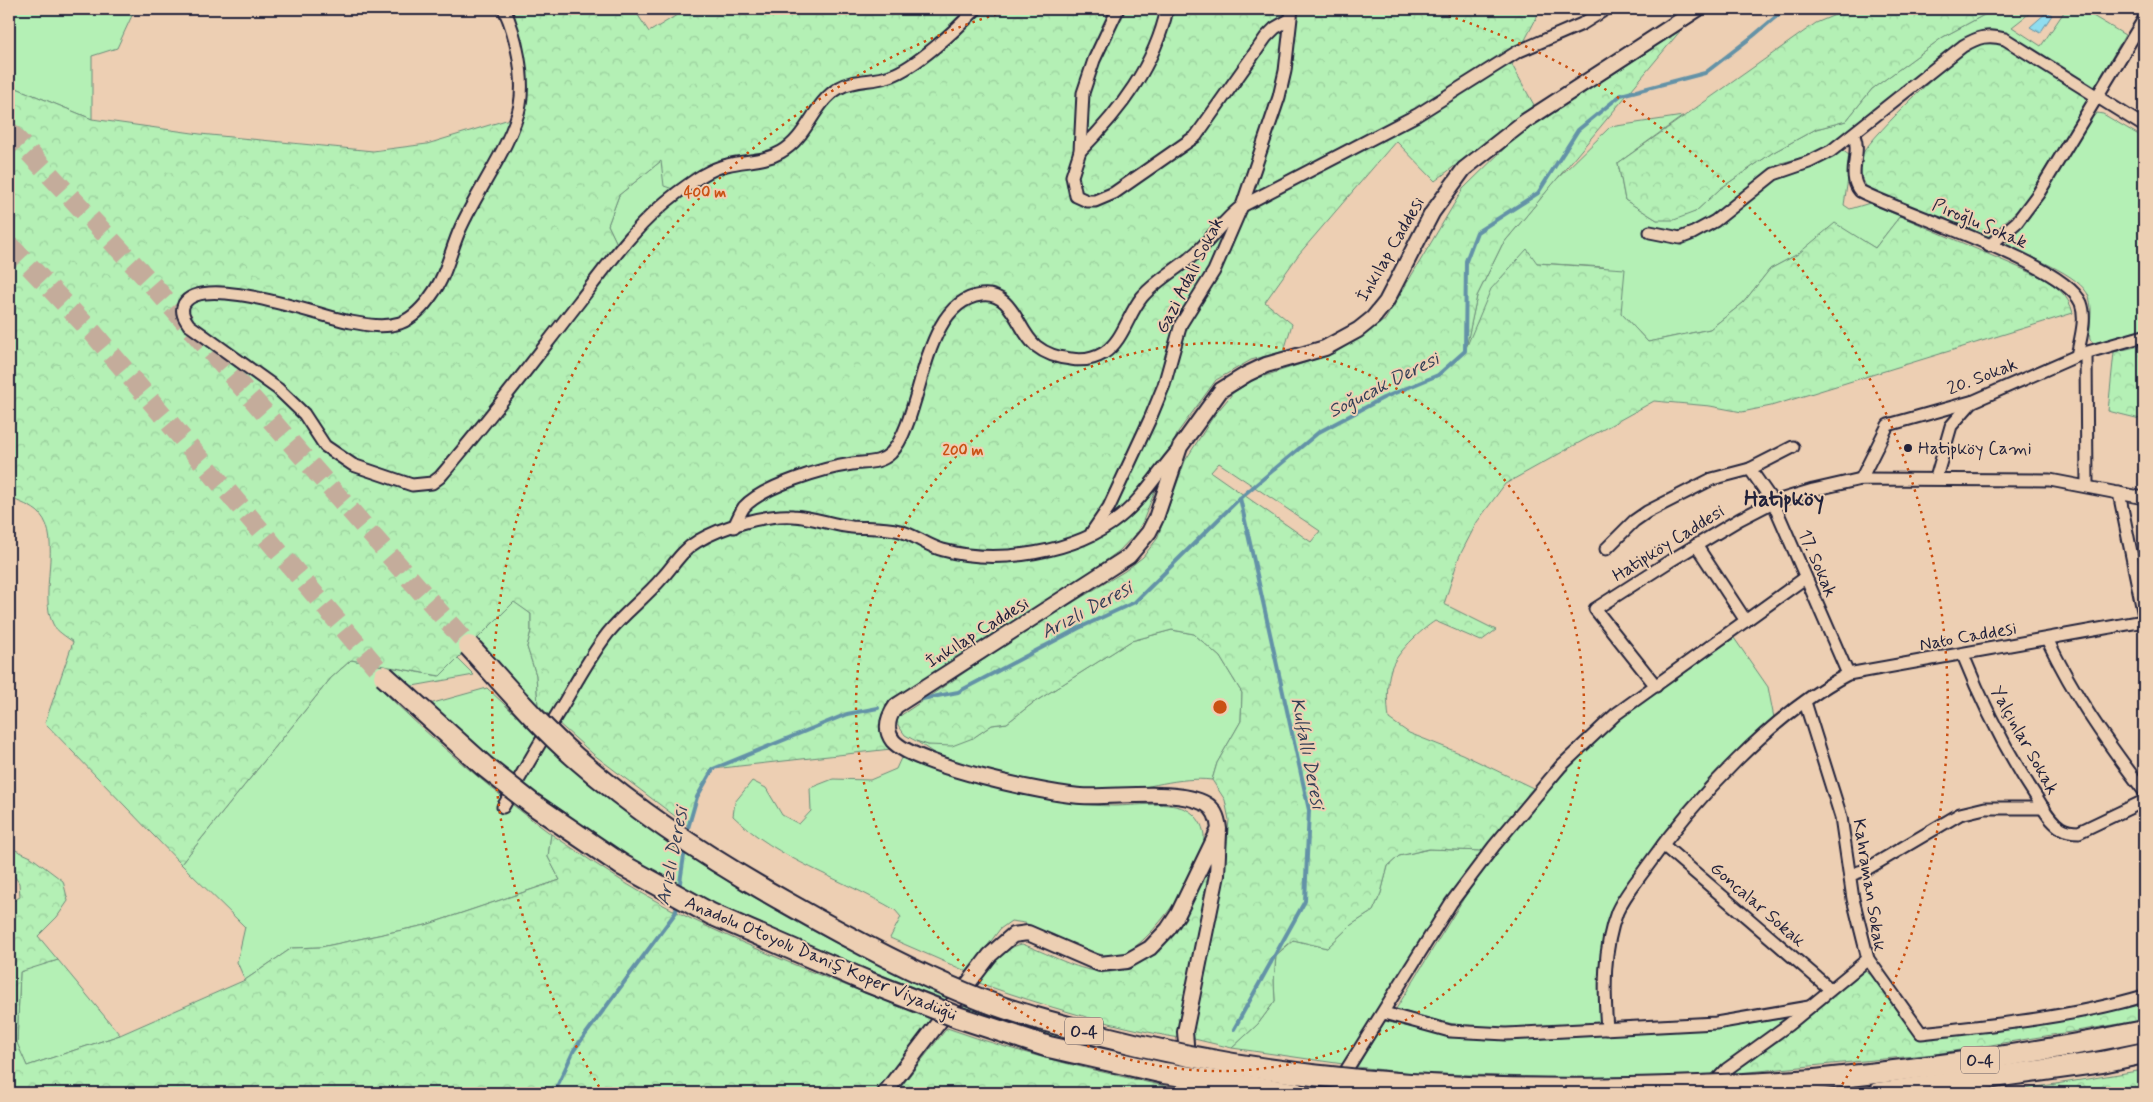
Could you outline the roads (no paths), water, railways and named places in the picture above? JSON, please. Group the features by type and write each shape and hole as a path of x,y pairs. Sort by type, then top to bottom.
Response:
{"highway":[{"name":"Anadolu Otoyolu Daniş Koper Viyadüğü","path":"469,646 550,734 577,759 614,790 706,856 883,956 969,995 1055,1023 1169,1053 1239,1066 1321,1076 1443,1086 1562,1089 1728,1085 1815,1080 1903,1071 2060,1049 2144,1031"},
{"name":"Anadolu Otoyolu Daniş Koper Viyadüğü","path":"384,676 484,766 532,803 622,864 711,914 868,982 957,1017 1050,1046 1164,1073 1294,1093"},
{"name":"O-4","path":"1879,1093 2102,1062 2144,1053"}],"street":[{"path":"504,9 516,43 521,93 516,118 460,228 440,283 421,308 401,323 373,325 311,312 274,300 226,292 191,298 184,303 182,310 184,318 189,325 253,369 293,403 304,414 326,446 341,458 368,472 412,486 432,483 440,477 484,426 530,364 624,246 663,204 680,191 720,167 766,159 781,152 799,139 822,104 838,88 852,82 879,79 901,72 976,9"},
{"path":"1080,151 1082,104 1086,82 1118,9"},
{"path":"1080,151 1120,108 1136,86 1159,36 1167,9"},
{"path":"734,527 745,507 754,499 789,482 830,469 877,462 891,453 902,434 919,380 938,333 947,318 963,303 981,295 991,296 1008,305 1036,345 1046,352 1063,358 1079,360 1093,358 1112,347 1135,307 1147,292 1200,249 1227,218 1242,206 1417,115 1517,52 1582,24 1606,9"},
{"name":"İnkılap Caddesi","path":"1219,830 1218,820 1210,807 1192,799 1172,796 1080,796 1018,785 908,752 898,746 888,731 891,713 905,699 957,668 1129,556 1138,547 1156,518 1180,447 1221,390 1234,380 1266,365 1325,348 1344,339 1373,318 1386,302 1432,213 1464,168 1524,122 1698,9"},
{"name":"Gazi Adalı Sokak","path":"1080,151 1072,176 1076,196 1087,201 1094,201 1114,193 1196,136 1266,37 1291,14"},
{"name":"Gazi Adalı Sokak","path":"1090,536 1108,506 1150,419 1164,385 1172,348 1181,324 1214,271 1242,206 1279,97 1288,48 1291,14"},
{"path":"1989,246 2017,222 2028,208 2144,19"},
{"path":"1650,232 1680,238 1715,221 1774,174 1831,152 1854,136 1963,46 1979,37 1995,36 2005,39 2096,98 2144,126"},
{"name":"Pıroğlu Sokak","path":"1854,136 1857,149 1853,179 1860,191 2037,266 2062,282 2076,295 2083,311 2082,354 2087,486"},
{"name":"20. Sokak","path":"1861,479 1888,426 1974,401 2082,354 2144,336"},
{"path":"1936,478 1951,426 1974,401"},
{"path":"503,807 594,652 608,632 636,602 661,580 683,552 699,540 734,527 771,517 794,516 852,527 889,529 908,534 943,551 978,555 1030,553 1075,542 1090,536 1124,514 1180,447"},
{"path":"1606,549 1634,521 1647,512 1712,479 1750,469 1793,447"},
{"name":"17. Sokak","path":"1750,469 1773,502 1848,674"},
{"name":"Hatipköy Caddesi","path":"1656,686 1595,609 1696,545 1773,502 1861,479 1936,478 2050,480 2144,498"},
{"path":"2119,493 2144,616"},
{"path":"1696,545 1746,621"},
{"path":"1332,1093 1384,1013 1451,903 1512,824 1561,766 1616,714 1805,578"},
{"name":"Nato Caddesi","path":"1607,1029 1605,981 1611,934 1616,914 1621,904 1680,822 1714,783 1763,736 1823,688 1848,674 2047,640 2144,621"},
{"path":"2047,640 2087,714 2144,791"},
{"name":"Yalçınlar Sokak","path":"1962,655 1984,706 2027,783 2060,827 2070,832 2087,829 2144,801"},
{"name":"Kahraman Sokak","path":"1706,1093 1727,1069 1810,1006 1868,958 1853,899 1842,817 1805,702"},
{"path":"1850,875 1865,870 1960,814 1985,808 2044,808"},
{"path":"885,1093 990,955 1013,935 1028,933 1100,964 1127,961 1150,948 1168,929 1178,914 1219,830"},
{"path":"1196,1093 1187,1055 1185,1032 1217,875 1219,830"},
{"name":"Goncalar Sokak","path":"1663,845 1830,989"},
{"path":"1868,958 1921,1033 2078,1011 2144,996"},
{"path":"1384,1013 1450,1031 1473,1033 1607,1029 1716,1023 1810,1006"}],"water":[{"path":"2047,12 2052,15 2040,33 2030,27"}],"waterway":[{"name":"Soğucak Deresi","path":"917,700 958,692 1079,628 1135,602 1240,498 1319,432 1383,398 1438,375 1465,351 1466,261 1477,232 1538,193 1578,130 1621,95 1705,73 1785,9"},
{"name":"Kulfallı Deresi","path":"1234,1029 1305,901 1309,810 1240,498"},
{"name":"Arızlı Deresi","path":"686,835 697,797 713,769 847,714 878,708"},
{"name":"Arızlı Deresi","path":"679,889 685,849"},
{"name":"Arızlı Deresi","path":"554,1093 574,1050 676,912 677,904"}],"tunnel":[{"path":"9,131 150,282 469,646"},
{"path":"9,245 94,334 384,676"}],"place":[{"name":"Hatipköy Cami","path":"1908,448"}],"district":[{"name":"Hatipköy","path":"1784,498"}]}
